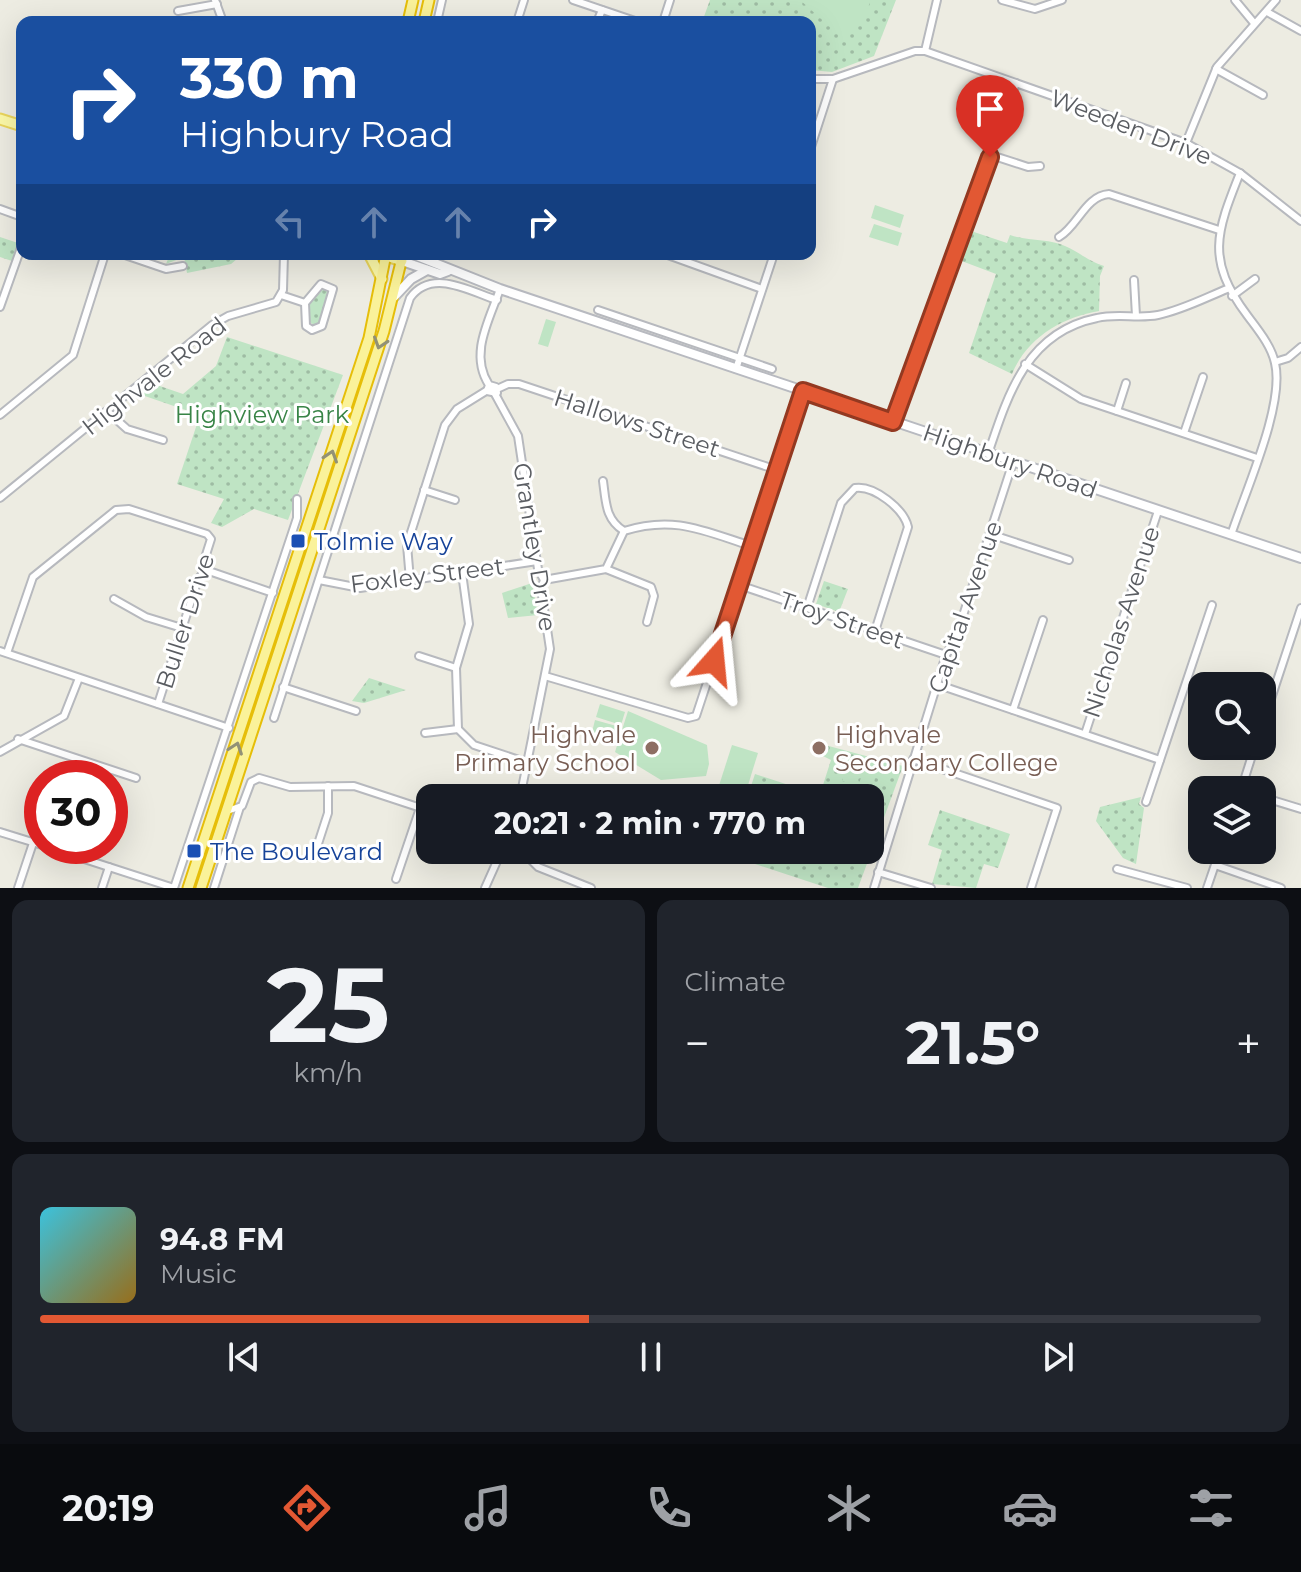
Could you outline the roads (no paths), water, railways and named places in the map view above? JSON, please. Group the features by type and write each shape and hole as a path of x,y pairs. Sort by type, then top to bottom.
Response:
{"highway":[{"path":"188,888 266,659 369,338 384,260"},
{"path":"201,888 234,807 394,297 402,260"}],"main road":[{"path":"372,260 382,279"},
{"name":"Highbury Road","path":"406,260 440,274 448,271"},
{"name":"Highbury Road","path":"430,260 448,271 500,289 1301,558"},
{"path":"394,297 411,279 427,270"}],"street":[{"path":"573,0 620,16"},
{"path":"816,80 833,79 915,51 925,51 937,0"},
{"path":"1002,0 1035,9 1062,0"},
{"path":"1235,0 1254,23"},
{"path":"1186,143 1216,69 1276,0"},
{"path":"178,11 216,2"},
{"path":"600,16 602,10"},
{"path":"1267,12 1301,31"},
{"name":"Weeden Drive","path":"925,51 1186,143 1240,173 1301,221"},
{"path":"1216,69 1263,95"},
{"path":"816,133 833,79"},
{"path":"824,81 828,98"},
{"path":"893,422 1016,83"},
{"path":"991,155 1028,167 1040,166"},
{"path":"1231,535 1274,407 1275,362 1262,335 1227,289 1220,268 1219,230 1240,173"},
{"path":"1059,237 1069,231 1093,199 1109,194 1219,230"},
{"path":"1,303 17,260"},
{"path":"0,415 73,355 103,260"},
{"path":"140,260 166,269 183,266"},
{"path":"284,260 281,295 305,303"},
{"path":"684,260 762,289"},
{"path":"736,369 772,260"},
{"path":"1232,296 1255,279"},
{"path":"1134,280 1136,316"},
{"path":"274,718 412,295 425,285 445,283 497,300"},
{"path":"321,284 333,289 322,326 317,330 306,326 305,303 321,284"},
{"path":"496,392 488,388 480,367 479,353 500,289"},
{"path":"988,454 1011,387 1025,364 1047,340 1072,326 1098,317 1173,311 1227,289"},
{"name":"Highvale Road","path":"0,498 217,322 270,305 281,295"},
{"path":"598,310 772,369"},
{"path":"1275,362 1288,358 1301,347"},
{"path":"1025,364 1081,399 1257,458"},
{"path":"1184,433 1203,377"},
{"path":"1117,411 1126,383"},
{"name":"Hallows Street","path":"496,392 508,384 519,384 777,470"},
{"path":"410,580 407,545 449,417 488,388"},
{"path":"545,676 692,718 697,712 803,391"},
{"name":"Grantley Drive","path":"496,392 518,436 537,561 544,580 541,589 550,649 523,784"},
{"path":"108,412 127,429 163,440"},
{"name":"Capital Avenue","path":"874,888 946,655 956,637 1013,462"},
{"path":"603,481 608,516 611,523 624,531 668,522 682,523 751,546"},
{"path":"807,608 841,503 849,491 861,486 870,488 908,522"},
{"path":"424,490 455,500"},
{"path":"100,864 174,888 297,518 297,499"},
{"name":"Buller Drive","path":"4,652 33,577 120,509 208,535 211,539 204,561 206,570 198,579 158,704"},
{"name":"Nicholas Avenue","path":"1085,734 1158,511"},
{"path":"908,522 916,520"},
{"path":"875,631 908,522"},
{"path":"307,531 332,538"},
{"path":"606,569 624,531"},
{"path":"990,534 1069,560"},
{"name":"Foxley Street","path":"319,580 353,588 537,561"},
{"path":"544,580 606,569 651,587 654,596 647,622"},
{"path":"206,570 273,593"},
{"path":"462,573 469,624 456,668 458,729 474,745 528,763"},
{"name":"Troy Street","path":"739,585 946,655"},
{"path":"114,599 146,617 182,628"},
{"path":"1146,802 1212,605"},
{"path":"1276,684 1301,608"},
{"path":"1013,710 1043,620"},
{"path":"4,652 229,728"},
{"path":"253,655 278,662"},
{"path":"419,656 456,668"},
{"path":"0,752 18,739 64,716 79,678"},
{"path":"939,685 1160,760"},
{"path":"283,687 356,711"},
{"path":"425,733 458,729"},
{"path":"18,739 136,778"},
{"path":"913,759 1057,808 1031,888"},
{"path":"214,888 234,807 256,778 290,787 354,786 416,807"},
{"path":"315,853 328,813 328,786"},
{"path":"219,799 234,807"},
{"path":"1276,801 1301,809"},
{"path":"396,879 416,820"},
{"path":"0,832 24,840"},
{"path":"18,888 26,864"},
{"path":"485,888 496,864"},
{"path":"535,864 591,888"},
{"path":"1207,888 1215,865 1281,888"},
{"path":"102,888 109,867"},
{"path":"1117,869 1187,888"},
{"path":"878,872 931,888"}],"place":[{"name":"Tolmie Way","path":"298,541"},
{"name":"Highvale Primary School","path":"652,748"},
{"name":"Highvale Secondary College","path":"819,748"},
{"name":"The Boulevard","path":"194,851"}],"park label":[{"name":"Highview Park","path":"262,414"}]}
